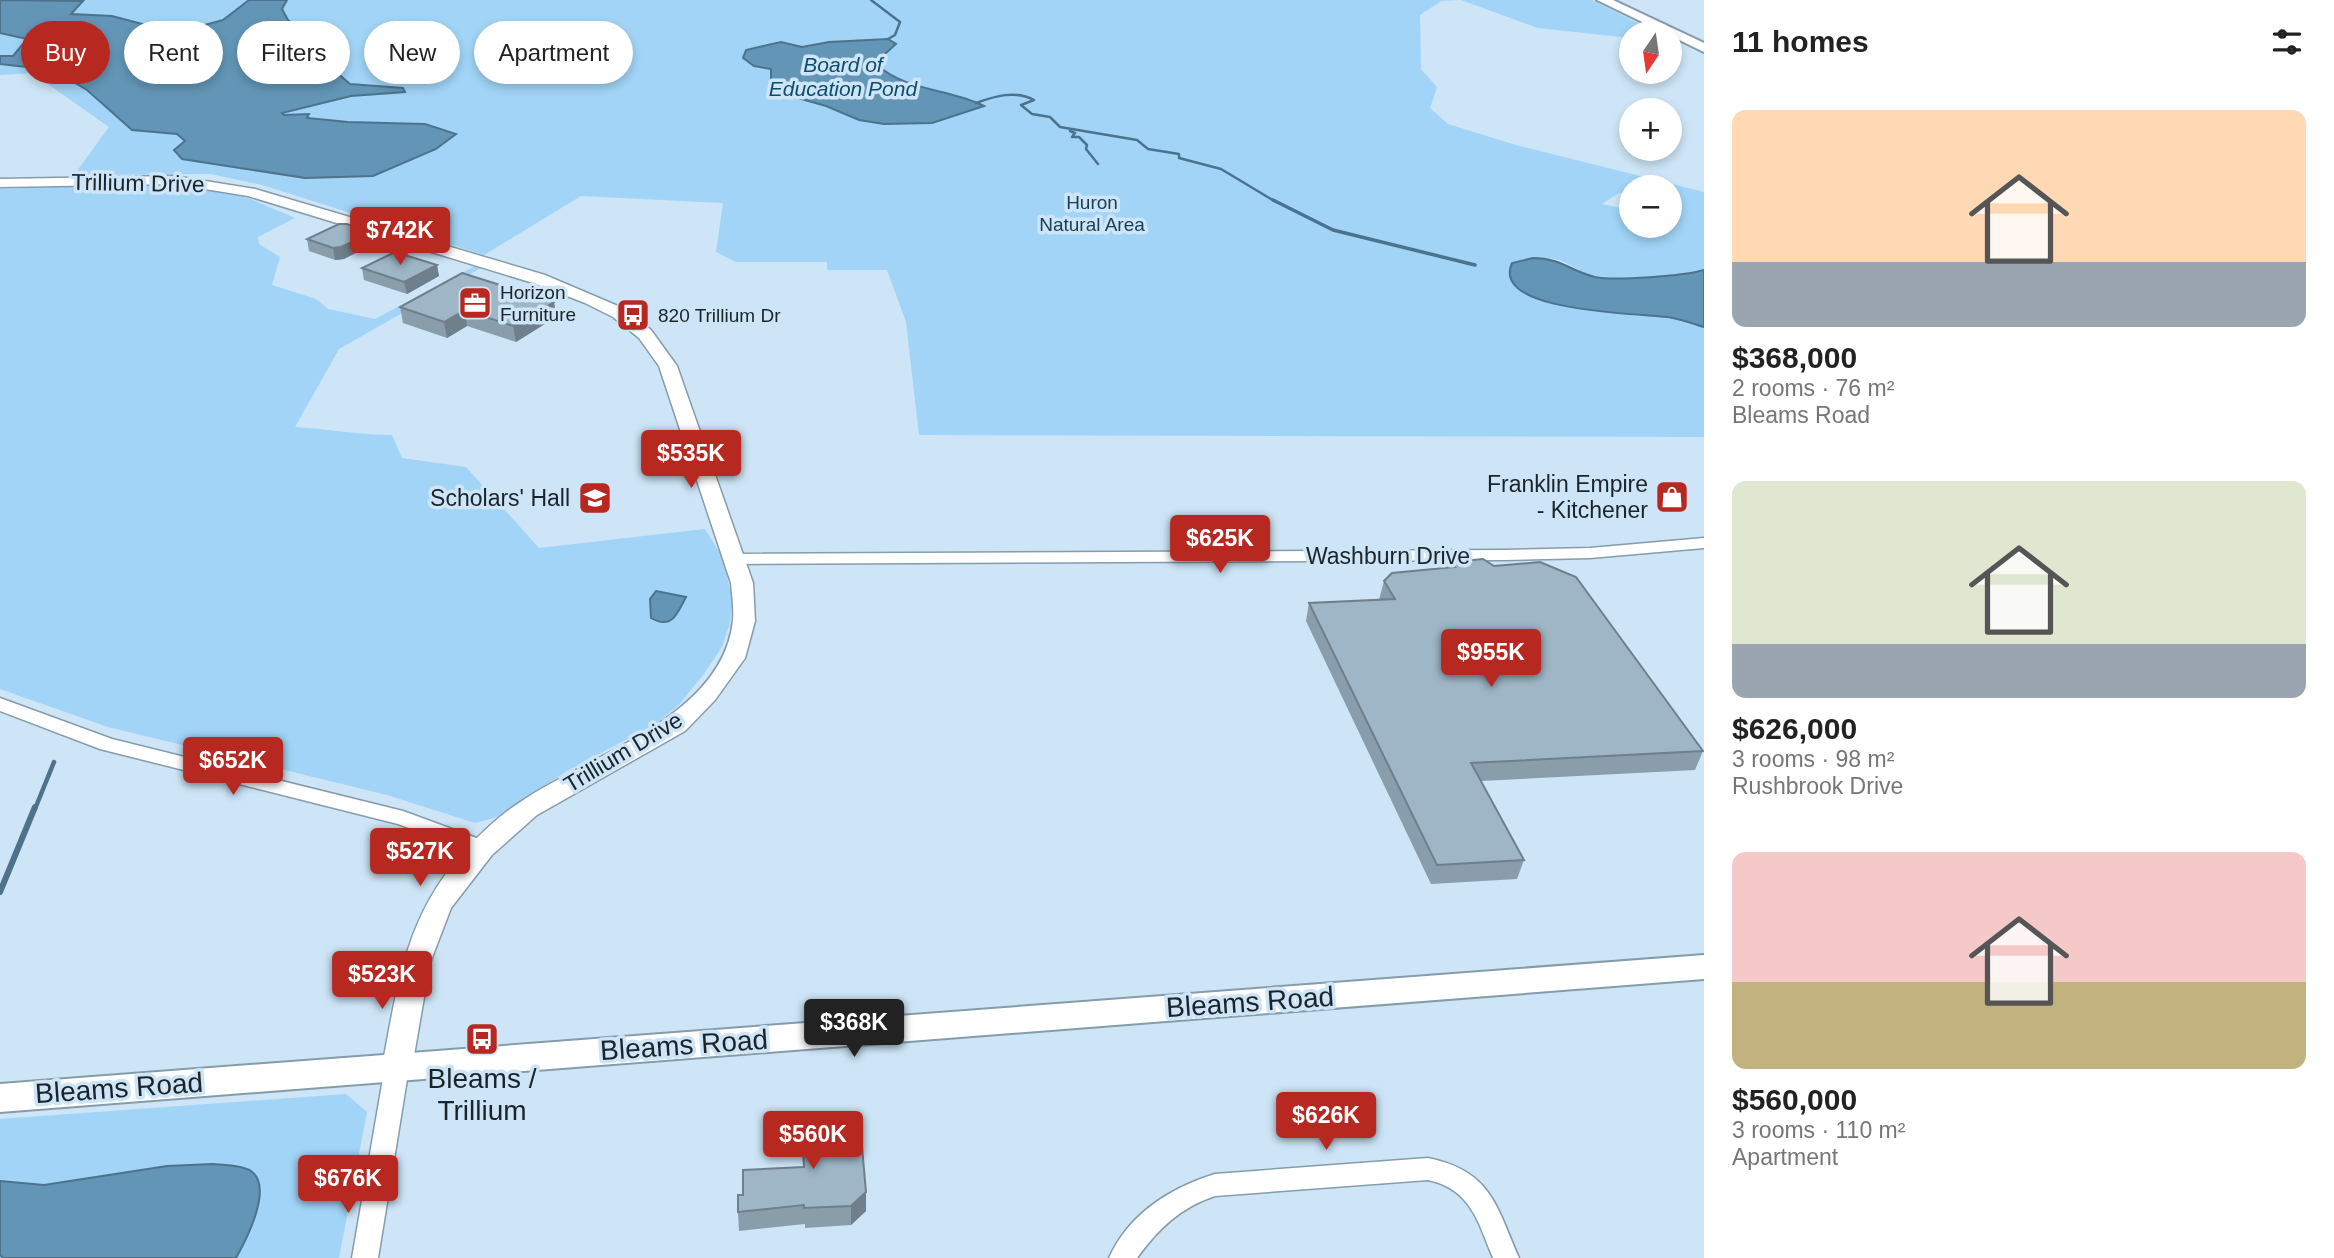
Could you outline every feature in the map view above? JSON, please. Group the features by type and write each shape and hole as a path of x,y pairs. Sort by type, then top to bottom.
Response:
{"main road":[{"path":"1603,0 1704,48"},
{"name":"Bleams Road","path":"0,1098 1704,967"}],"street":[{"name":"Trillium Drive","path":"0,183 145,179 229,187 539,279 619,313 645,334 660,352 696,442 742,583 744,621 733,658 707,695 677,725 528,808 483,848 439,904 416,963 397,1068"},
{"name":"Washburn Drive","path":"736,559 1517,555 1590,553 1704,543"},
{"path":"0,704 107,744 403,818 483,848"},
{"path":"365,1258 397,1068"},
{"path":"1122,1258 1142,1230 1168,1205 1192,1191 1215,1185 1428,1169 1455,1176 1472,1189 1485,1209 1506,1258"}],"green space":[{"name":"Huron Natural Area","path":"0,0 1461,0 1441,1 1420,15 1421,69 1437,87 1430,108 1448,124 1516,145 1636,175 1619,175 1619,193 1602,204 1619,208 1619,238 1682,238 1682,186 1704,192 1704,270 1650,277 1606,278 1587,274 1562,261 1524,259 1634,316 1673,318 1704,325 1704,437 919,435 906,322 887,270 827,270 827,262 736,262 716,252 723,203 581,196 484,255 262,185 211,174 74,175 109,127 48,84 110,84 110,21 21,21 21,74 0,75"},
{"path":"1461,0 1592,0 1633,21 1619,21 1619,37 1538,28"},
{"path":"141,184 206,190 248,198 295,218 258,237 259,244 280,257 272,285 316,299 328,309 375,319 475,266 481,268 339,349 295,427 392,435 402,458 466,467 539,548 705,529 723,558 732,600 730,623 722,647 678,706 652,726 565,772 497,817 475,823 387,795 108,727 0,689 0,189"},
{"path":"346,1094 367,1112 339,1258 0,1258 0,1119"}],"water":[{"path":"0,0 83,1 71,14 112,16 131,21 124,21 124,84 223,84 223,21 219,21 249,0 287,0 282,9 289,21 237,21 237,84 350,84 403,88 405,92 351,96 282,113 309,114 307,118 348,122 425,124 456,134 436,149 373,176 305,178 182,159 174,150 185,141 177,134 132,130 77,84 110,84 110,21 21,21 21,38 0,33"},
{"name":"Board of Education Pond","path":"888,39 896,44 875,63 887,72 913,85 984,106 932,123 884,124 859,120 826,106 777,92 771,85 771,69 754,66 743,58 746,50 781,42 802,47 829,42"},
{"path":"21,46 21,66 0,64 0,56 13,56"},
{"path":"1533,258 1551,260 1595,277 1605,278 1650,277 1704,270 1704,327 1673,318 1574,308 1546,301 1524,292 1511,280 1512,263"},
{"path":"656,591 686,597 677,614 669,621 651,618 650,599"},
{"path":"213,1164 251,1171 260,1189 256,1214 236,1258 3,1258 0,1255 0,1181 44,1185 167,1166"}],"building":[{"path":"339,224 368,231 365,233 369,234 333,248 307,239"},
{"path":"395,252 437,265 404,282 362,268"},
{"path":"462,273 554,302 513,326 465,310 444,322 400,307"},
{"path":"1483,559 1494,566 1540,562 1576,577 1703,751 1471,763 1524,860 1437,865 1309,603 1395,599 1384,581 1392,573 1455,567 1451,562"},
{"path":"848,1112 849,1125 860,1124 866,1192 851,1206 804,1208 804,1205 738,1212 738,1195 743,1195 743,1170 804,1167 802,1127 812,1127 811,1115"}],"waterway":[{"path":"871,0 900,22 895,35 888,39"},
{"path":"976,103 1005,95 1027,97 1034,100 1021,105 1032,114 1050,117 1060,127 1137,140 1148,149 1179,154 1179,158 1221,169 1276,202"},
{"path":"1070,131 1075,133 1072,137 1079,137 1087,145 1086,149 1098,164"},
{"path":"1273,200 1333,230 1475,265"},
{"path":"35,809 54,762"},
{"path":"0,892 35,807"}],"place":[{"name":"Horizon Furniture","path":"475,303"},
{"name":"820 Trillium Dr","path":"633,315"},
{"name":"Franklin Empire - Kitchener","path":"1672,497"},
{"name":"Scholars' Hall","path":"595,498"},
{"name":"Bleams / Trillium","path":"482,1039"}]}
